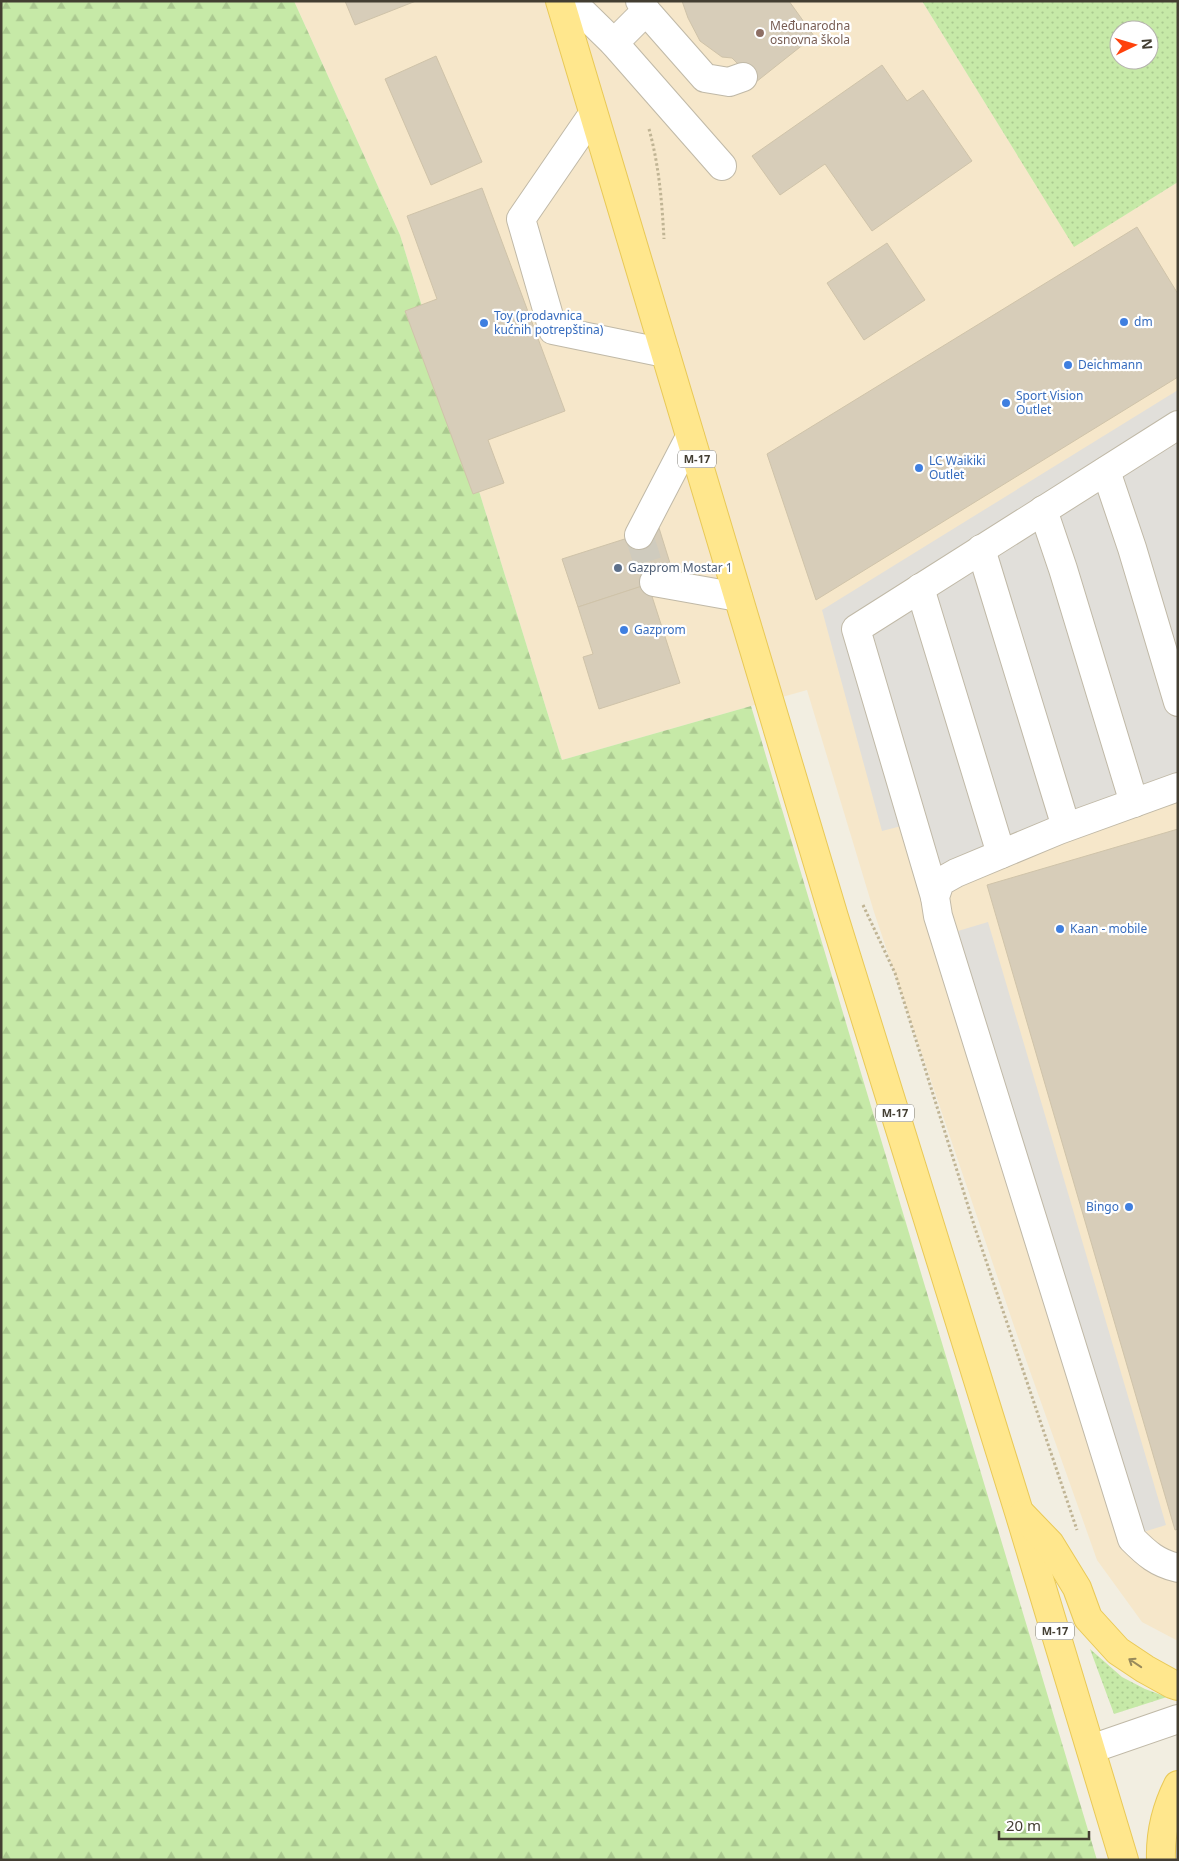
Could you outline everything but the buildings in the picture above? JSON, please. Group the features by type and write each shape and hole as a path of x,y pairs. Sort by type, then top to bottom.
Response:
{"main road":[{"name":"M-17","path":"560,1 834,917 1019,1512 1124,1860"},
{"path":"1019,1512 1050,1544 1077,1588 1088,1618 1118,1651 1145,1669 1178,1686"},
{"path":"1160,1860 1162,1832 1170,1802 1178,1785"}],"street":[{"path":"570,1 614,43 722,166"},
{"path":"614,43 643,6 705,78 729,82 743,77"},
{"path":"593,114 521,219 554,330 665,353"},
{"path":"1176,433 1106,470 856,629 935,897 938,916 1132,1539 1151,1557 1167,1566 1178,1568"},
{"path":"639,535 690,437"},
{"path":"1106,470 1132,548 1178,702"},
{"path":"1043,510 1063,569 1134,803"},
{"path":"981,550 1066,828"},
{"path":"654,582 738,597"},
{"path":"920,588 1001,854"},
{"path":"935,897 940,882 956,873 1066,828 1178,787"},
{"path":"1091,1749 1178,1719"}],"path":[{"path":"648,125 656,156 663,209 664,247"},
{"path":"861,901 894,973 975,1228 1079,1536"}],"shaded area":[{"path":"294,1 922,1 1074,246 1178,182 1178,1641 1142,1622 1097,1560 1014,1326 874,912 807,690 562,760 400,235"},
{"path":"1178,390 1178,794 928,877 909,824 882,831 822,610"},
{"path":"988,922 1166,1525 1137,1534 958,931"}],"green space":[{"path":"1,1 294,1 400,235 562,760 751,706 1097,1860 1,1860"},
{"path":"922,1 1178,1 1178,182 1074,247"},
{"path":"1090,1649 1122,1677 1145,1689 1167,1697 1114,1714"}],"tunnel":[{"path":"639,535 654,582"}],"place":[{"name":"Međunarodna osnovna škola","path":"760,33"},
{"name":"dm","path":"1124,322"},
{"name":"Toy (prodavnica kućnih potrepština)","path":"484,323"},
{"name":"Deichmann","path":"1068,365"},
{"name":"Sport Vision Outlet","path":"1006,403"},
{"name":"LC Waikiki Outlet","path":"919,468"},
{"name":"Gazprom Mostar 1","path":"618,568"},
{"name":"Gazprom","path":"624,630"},
{"name":"Kaan - mobile","path":"1060,929"},
{"name":"Bingo","path":"1129,1207"}]}
